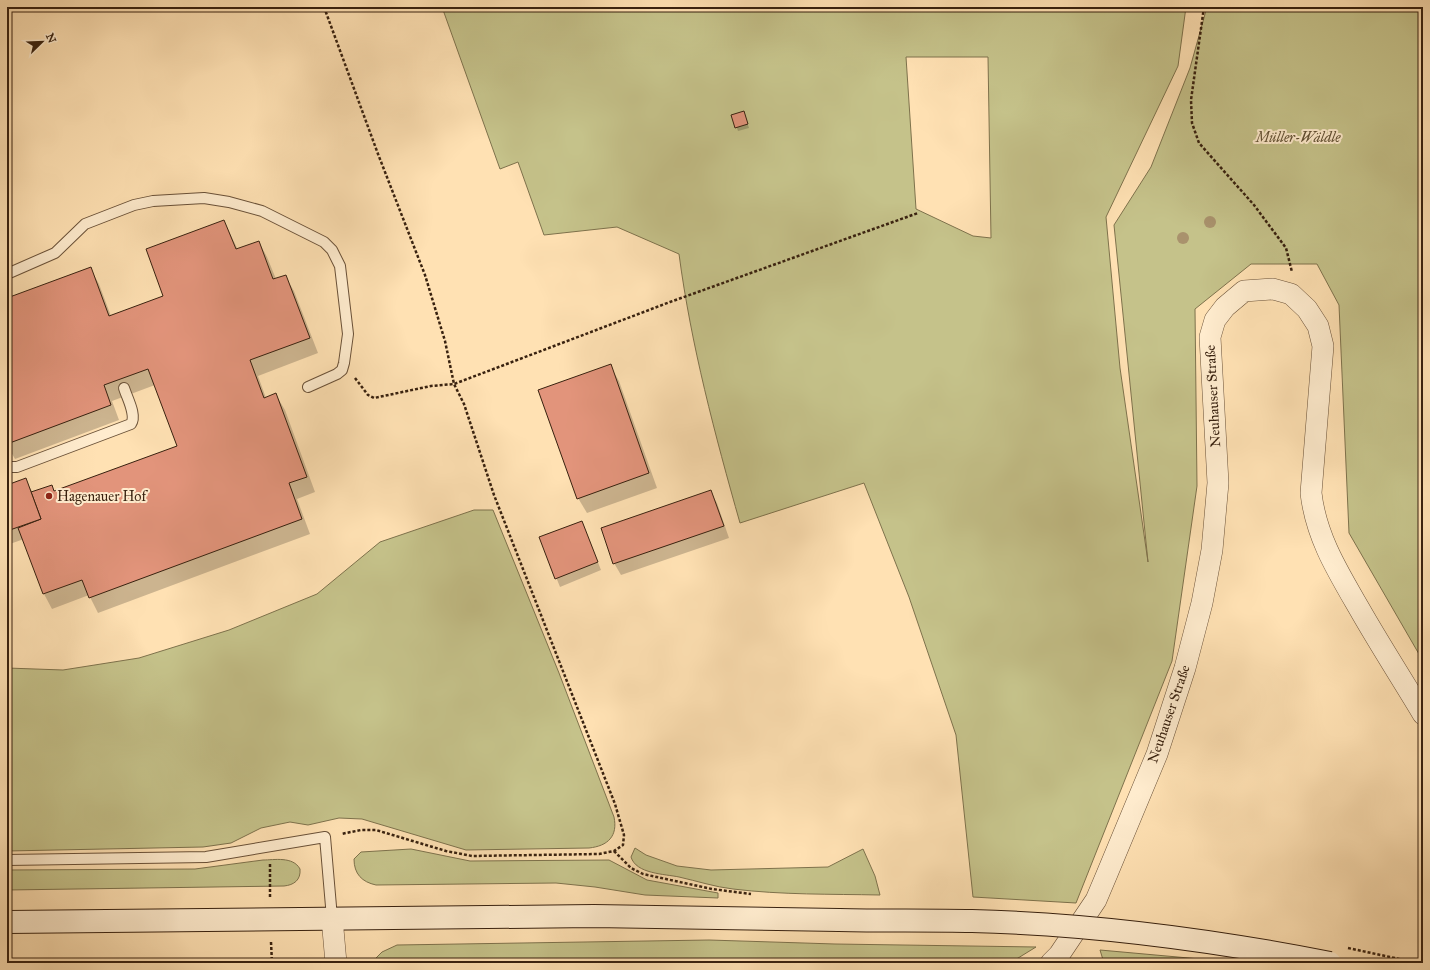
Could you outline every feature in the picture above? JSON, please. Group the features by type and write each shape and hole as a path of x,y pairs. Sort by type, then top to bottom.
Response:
{"main road":[{"path":"7,922 624,916 715,920 972,921 1103,930 1221,944 1330,963"}],"street":[{"name":"Neuhauser Straße","path":"1051,963 1059,955 1096,900 1157,754 1185,668 1202,602 1212,550 1218,483 1210,337 1215,320 1225,307 1244,291 1273,289 1291,294 1307,309 1318,326 1324,346 1312,480 1314,514 1324,544 1341,578 1423,714"},
{"path":"332,918 336,963"}],"lane":[{"path":"7,274 56,253 85,224 129,207 153,202 194,198 229,202 262,211 324,242 332,250 341,272 347,325 344,363 342,370 337,374 308,387"},
{"path":"7,467 17,466 131,424 133,415 124,388"},
{"path":"7,860 206,857 325,837 332,918"}],"path":[{"path":"324,7 378,154 427,280 445,341 454,384 464,404 494,495 620,818 624,842 621,847 614,851 594,854 472,856 446,851 376,830 361,830 325,837"},
{"path":"1204,7 1191,100 1192,123 1199,144 1254,205 1286,248 1292,270 1291,294"},
{"path":"344,363 367,394 373,398 431,386 454,384 625,318 918,213"},
{"path":"614,851 632,868 650,876 712,889 758,894"}],"green space":[{"name":"Müller-Wäldle","path":"442,7 1186,7 1178,66 1106,217 1120,368 1148,562 1114,225 1151,167 1190,68 1207,7 1423,7 1423,661 1349,533 1339,305 1317,264 1251,264 1195,309 1197,486 1172,661 1076,903 973,897 956,735 909,597 864,483 740,523 697,356 679,254 617,227 544,235 518,162 500,169","holes":["906,57 988,57 991,238 973,236 916,209"]},
{"path":"474,510 493,510 559,673 614,817 615,824 613,835 606,842 596,847 589,848 466,850 362,819 339,818 308,825 290,822 261,828 231,843 203,847 7,851 7,668 63,670 139,658 229,630 317,594 380,542"},
{"path":"635,848 646,855 677,866 711,870 828,867 863,849 875,876 880,895 788,893 751,891 720,887 645,870 634,863 631,857"},
{"path":"411,849 470,861 609,860 647,880 718,893 718,898 645,895 595,887 556,883 376,885 363,879 355,869 354,859 361,852"},
{"path":"278,859 293,862 300,869 298,879 294,883 284,886 7,890 7,870 195,869"},
{"path":"709,940 835,944 1036,947 1010,963 371,963 382,952 397,945"},
{"path":"1100,950 1244,963 1104,963"}],"building":[{"path":"744,111 748,124 735,128 731,115"},
{"path":"224,220 236,249 259,241 273,279 286,275 310,338 250,360 264,398 276,393 307,477 289,483 302,519 89,598 82,580 43,594 18,528 41,519 31,492 52,485 54,491 177,446 148,369 104,385 111,405 7,444 7,298 91,267 109,316 163,296 146,249"},
{"path":"611,364 649,473 577,499 538,390"},
{"path":"26,478 41,519 7,531 7,485"},
{"path":"711,490 724,526 613,564 601,528"},
{"path":"582,521 598,562 555,579 539,537"}],"place":[{"name":"Hagenauer Hof","path":"49,496"}]}
